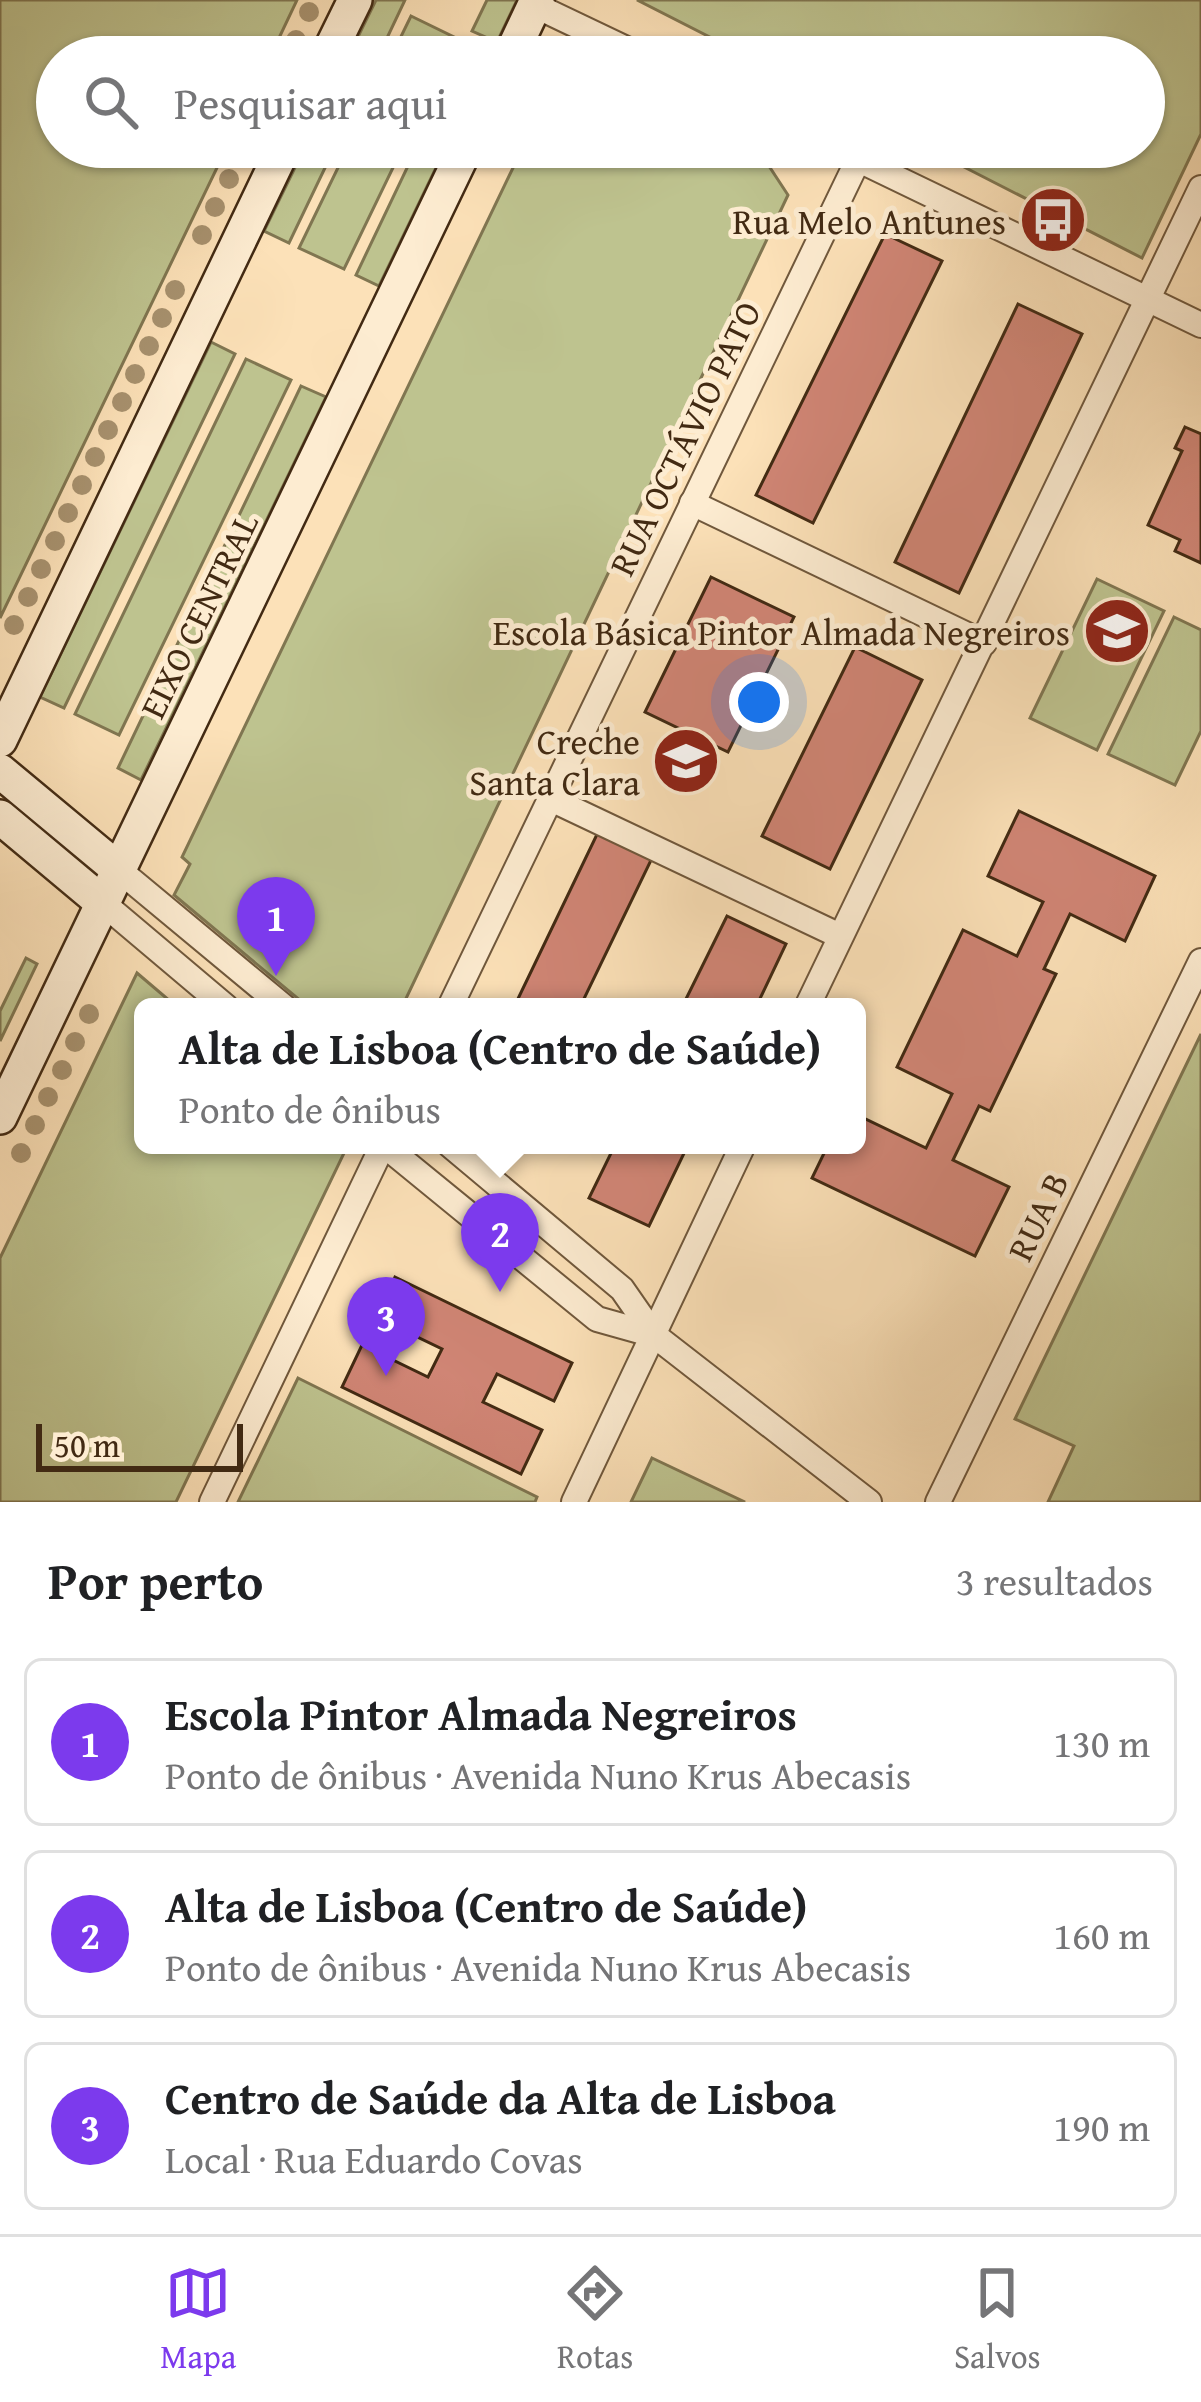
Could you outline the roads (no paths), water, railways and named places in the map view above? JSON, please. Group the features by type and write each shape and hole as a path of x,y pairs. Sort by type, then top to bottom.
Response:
{"main road":[{"path":"337,36 355,0"},
{"path":"520,36 536,3"},
{"path":"0,740 274,168"},
{"name":"EIXO CENTRAL","path":"0,1117 456,168"},
{"path":"0,771 118,870"},
{"path":"0,817 104,904"}],"street":[{"path":"536,3 601,36"},
{"name":"RUA OCTÁVIO PATO","path":"454,998 854,168"},
{"path":"875,168 1201,325"},
{"path":"811,998 1201,188"},
{"path":"692,503 984,643"},
{"path":"551,799 840,936"},
{"path":"118,870 273,998"},
{"path":"104,904 215,998"},
{"name":"RUA B","path":"938,1502 1201,961"},
{"path":"212,1502 380,1154"},
{"path":"395,1154 597,1319 655,1335"},
{"path":"461,1154 622,1289 655,1335 869,1502"},
{"path":"574,1502 739,1154"}],"place":[{"name":"Rua Melo Antunes","path":"1053,220"},
{"name":"Escola Básica Pintor Almada Negreiros","path":"1117,631"},
{"name":"Creche Santa Clara","path":"686,761"},
{"name":"Escola Pintor Almada Negreiros","path":"276,976"},
{"name":"Alta de Lisboa (Centro de Saúde)","path":"500,1292"},
{"name":"Centro de Saúde da Alta de Lisboa","path":"386,1376"}]}
